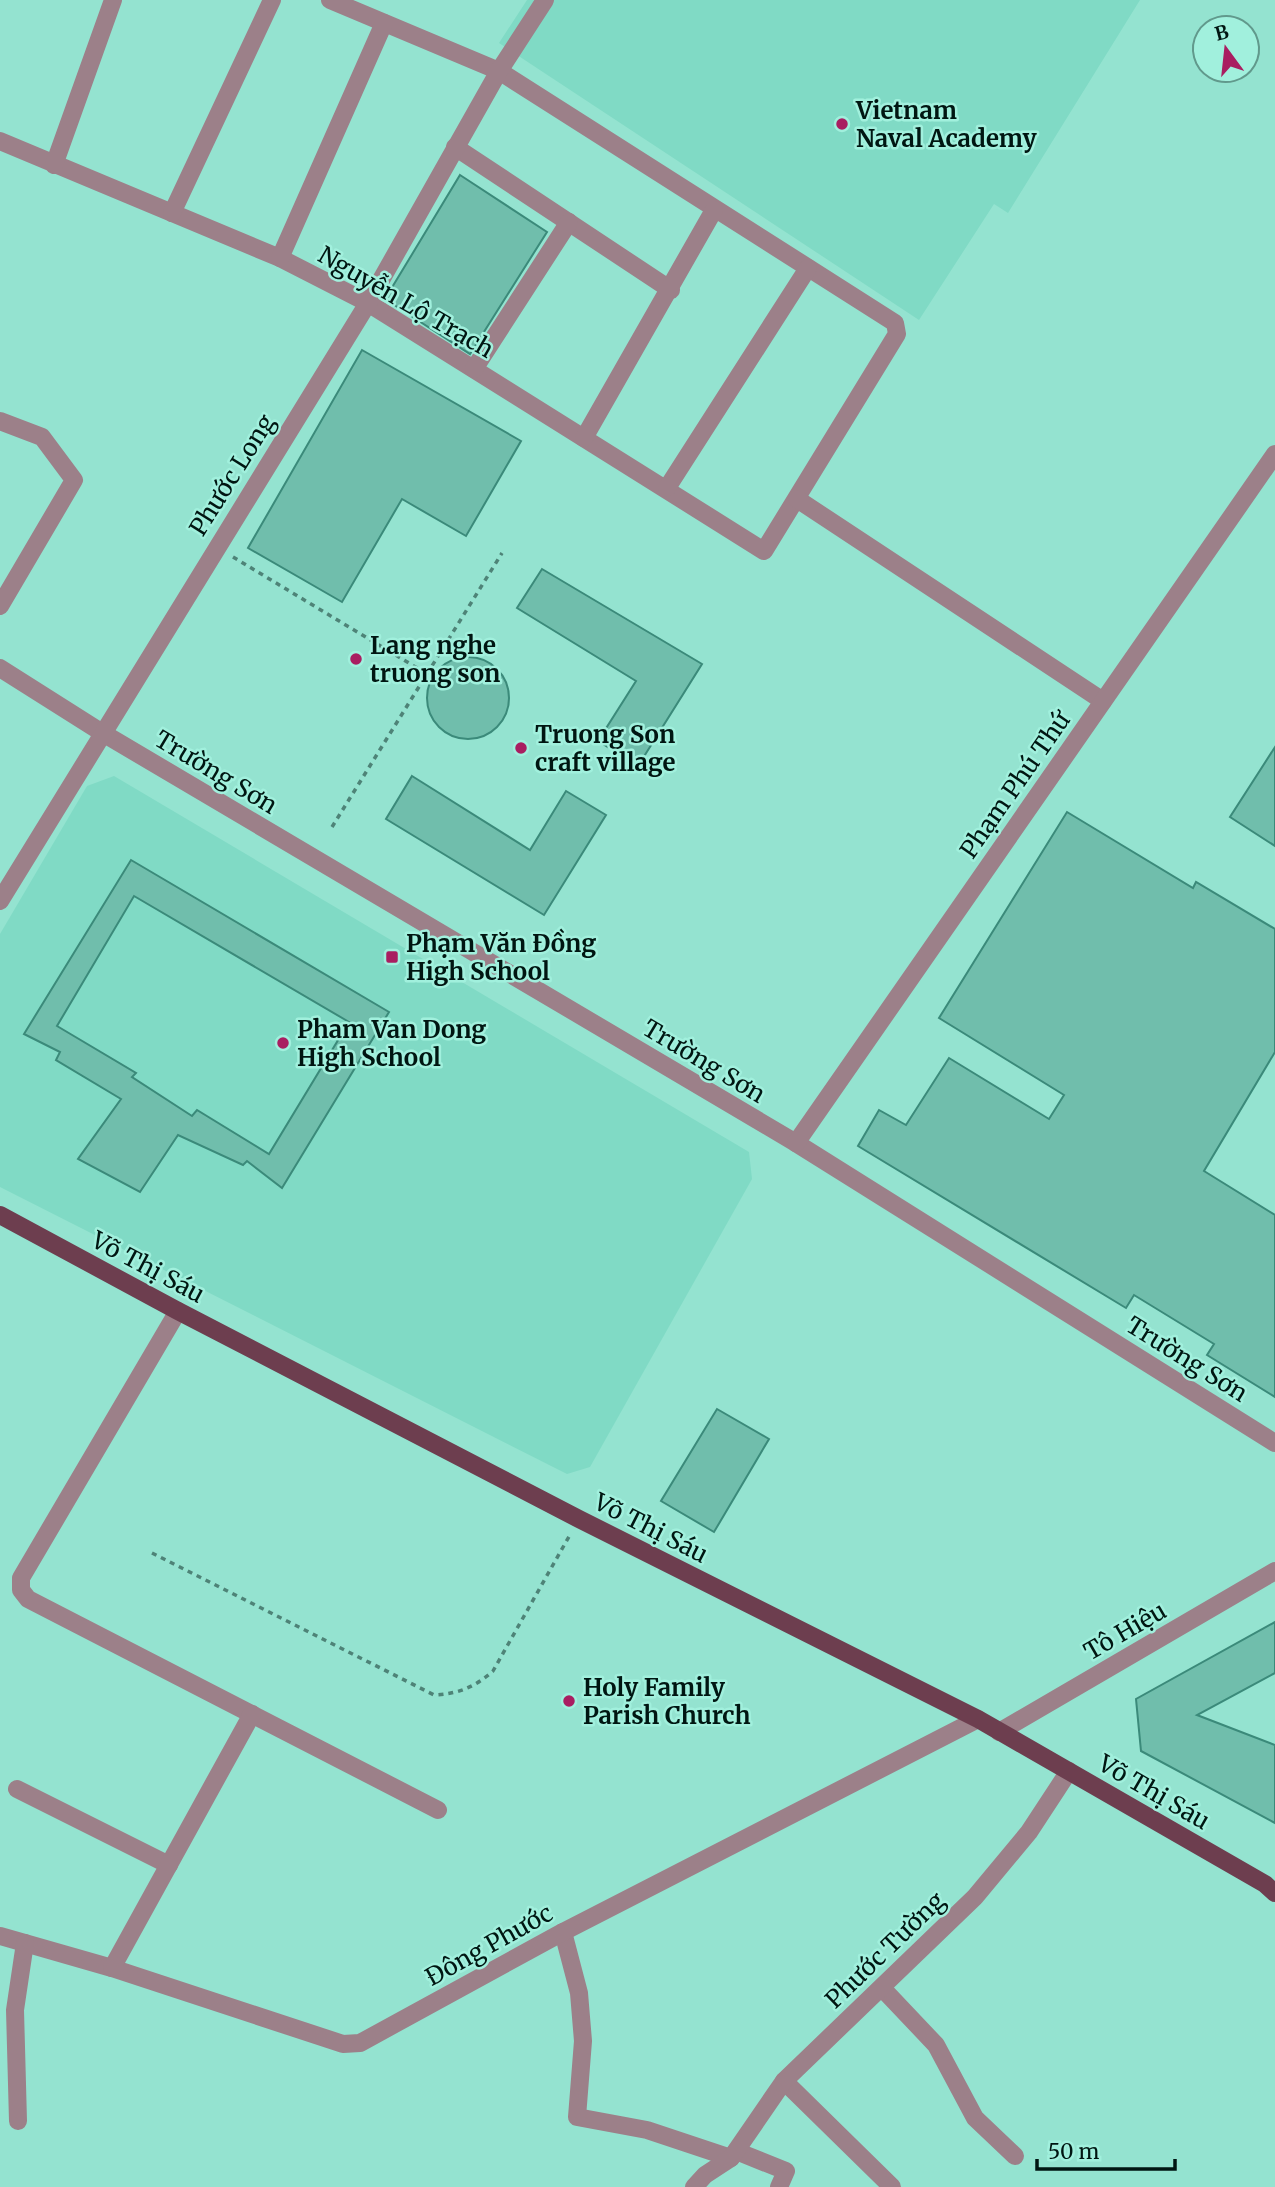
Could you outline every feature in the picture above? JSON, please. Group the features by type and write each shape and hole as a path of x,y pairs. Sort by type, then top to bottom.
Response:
{"main road":[{"name":"Võ Thị Sáu","path":"0,1215 178,1311 579,1519 978,1719 1272,1885"}],"street":[{"path":"54,165 113,0"},
{"path":"172,213 272,0"},
{"path":"330,0 499,71 895,323 898,328 797,499 1103,702"},
{"name":"Phước Long","path":"0,901 101,732 368,303 499,71 545,0"},
{"path":"280,258 383,23"},
{"name":"Nguyễn Lộ Trạch","path":"0,141 280,258 368,303 764,551 797,499"},
{"path":"455,147 671,290"},
{"path":"584,438 671,290 714,210"},
{"path":"474,369 569,222"},
{"path":"667,488 808,268"},
{"path":"0,421 42,437 74,480 0,606"},
{"name":"Phạm Phú Thứ","path":"796,1143 1275,454"},
{"name":"Trường Sơn","path":"1,667 101,732 796,1143 1275,1443"},
{"path":"178,1311 20,1584 28,1599 438,1810"},
{"name":"Tô Hiệu","path":"999,1732 1275,1571"},
{"path":"112,1968 252,1714"},
{"name":"Đông Phước","path":"0,1936 112,1968 342,2044 360,2043 564,1932 978,1719"},
{"name":"Phước Tường","path":"733,2155 784,2081 882,1988 997,1871 1029,1832 1069,1772"},
{"path":"17,1788 169,1865"},
{"path":"564,1932 579,1993 583,2041 577,2117 647,2130 786,2171 779,2187"},
{"path":"18,2121 15,2010 25,1943"},
{"path":"882,1988 936,2045 975,2118 1015,2156"},
{"path":"784,2081 892,2187"},
{"path":"694,2187 705,2175 733,2155"}],"path":[{"path":"216,547 427,674"},
{"path":"332,827 502,553"},
{"path":"152,1553 434,1695 449,1695 466,1690 493,1671 579,1519"}],"shaded area":[{"name":"Vietnam Naval Academy","path":"527,0 1140,0 1008,213 994,204 919,320 499,43"},
{"name":"Pham Van Dong High School","path":"114,776 749,1152 752,1179 590,1467 567,1474 0,1187 0,934 87,786"}],"building":[{"path":"460,175 547,232 470,354 385,299"},
{"path":"362,350 521,441 466,536 402,499 342,602 248,548"},
{"path":"542,569 702,664 638,766 598,741 636,681 517,608"},
{"path":"460,657 476,657 491,664 502,675 509,690 506,714 497,727 476,739 460,739 445,732 434,721 427,706 427,690 434,675 445,664"},
{"path":"1275,747 1275,846 1230,817"},
{"path":"412,776 530,850 566,791 606,815 544,915 386,819"},
{"path":"1067,812 1193,888 1196,882 1275,929 1275,1052 1204,1171 1275,1215 1275,1397 1207,1355 1214,1344 1134,1295 1126,1308 858,1146 879,1110 906,1125 949,1058 1049,1119 1064,1095 939,1018"},
{"path":"131,860 389,1012 282,1188 247,1161 243,1165 178,1135 140,1192 78,1159 121,1099 56,1060 60,1052 24,1034","holes":["134,896 349,1022 269,1154 197,1110 192,1116 132,1077 136,1073 57,1026"]},
{"path":"717,1409 769,1439 714,1532 661,1501"},
{"path":"1275,1622 1275,1673 1197,1715 1275,1745 1275,1823 1141,1751 1136,1699"}],"place":[{"name":"Vietnam Naval Academy","path":"842,124"},
{"name":"Lang nghe truong son","path":"356,659"},
{"name":"Truong Son craft village","path":"521,748"},
{"name":"Phạm Văn Đồng High School","path":"392,957"},
{"name":"Pham Van Dong High School","path":"283,1043"},
{"name":"Holy Family Parish Church","path":"569,1701"}]}
